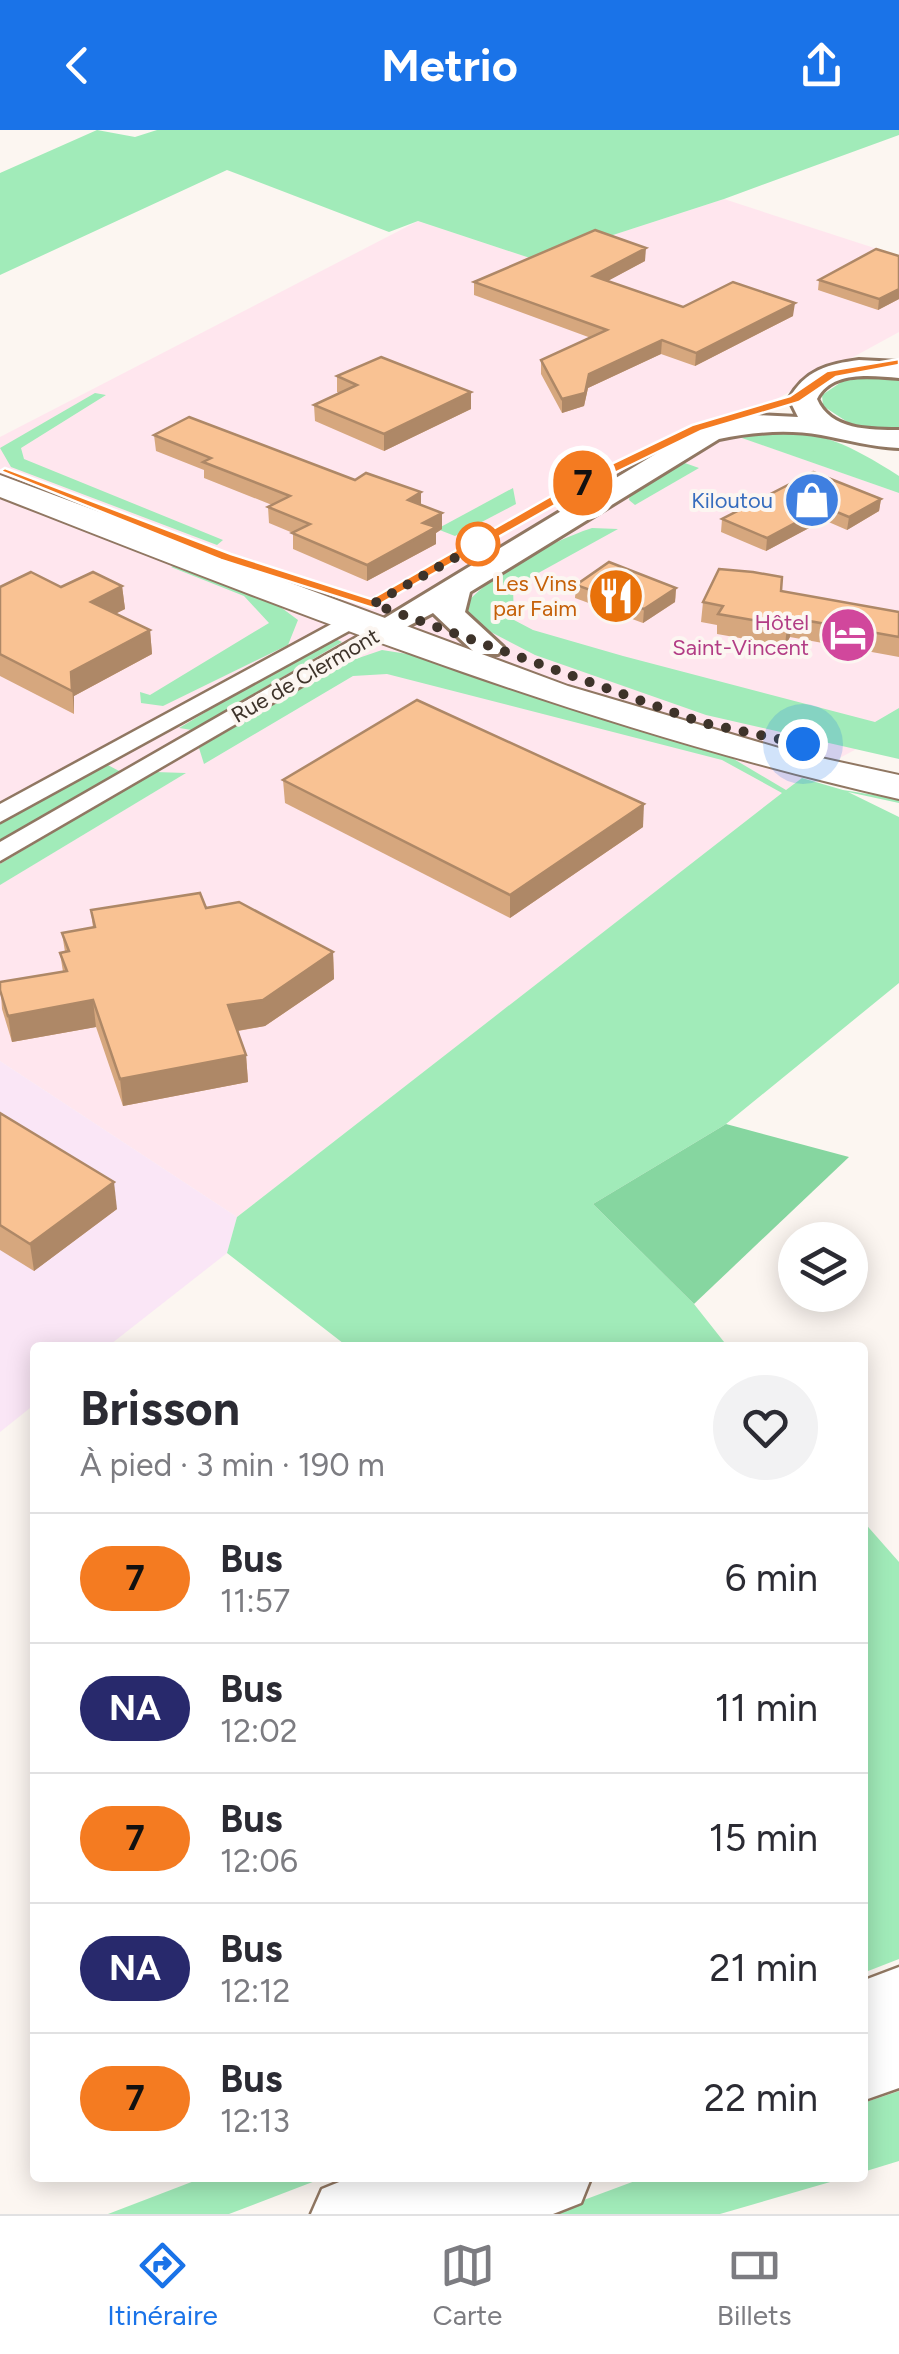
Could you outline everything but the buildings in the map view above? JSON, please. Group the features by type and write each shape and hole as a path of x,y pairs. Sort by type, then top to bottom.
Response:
{"highway":[{"path":"868,2010 899,1998"},
{"path":"868,2066 899,2055"},
{"path":"348,2214 434,2182"},
{"path":"452,2214 543,2182"}],"main road":[{"name":"Rue de Clermont","path":"376,619 601,474 707,424 803,395 826,376 890,367"},
{"path":"803,395 806,410 899,469"},
{"name":"Rue de Clermont","path":"376,619 460,584 710,432 765,422 899,439"},
{"path":"0,471 656,728 899,787"},
{"path":"0,485 268,588 486,647 703,723 899,773"},
{"path":"460,584 449,599 449,615 486,647"},
{"path":"703,723 899,763"}],"street":[{"path":"268,588 307,619 304,638 282,657"},
{"name":"Rue de Clermont","path":"0,814 282,657 376,619"},
{"name":"Rue de Clermont","path":"0,853 166,756 376,619"},
{"path":"138,736 166,756"}],"shaded area":[{"path":"724,199 899,256 899,332 720,430 899,493 899,750 864,745 802,778 237,1217 0,1061 0,437 418,221 536,260"},
{"path":"0,1061 237,1217 227,1253 113,1342 30,1342 30,1408 0,1432"}],"green space":[{"path":"97,130 135,137 157,130 899,130 899,135 724,199 536,260 418,221 389,232 227,170 0,275 0,173"},
{"path":"899,379 899,431 852,425 823,406 822,395 843,381"},
{"path":"95,393 106,395 21,448 24,459 223,540 217,545 11,467 0,448"},
{"path":"765,426 820,437 865,455 899,476 899,493 719,430"},
{"path":"682,462 699,468 635,505 629,500 630,492"},
{"path":"513,488 516,504 455,536 437,529"},
{"path":"592,528 618,529 513,587 514,620 533,630 623,656 875,722 899,708 899,759 706,715 535,655 458,615 468,601 499,575 557,542"},
{"path":"176,565 271,600 298,620 288,645 163,706 141,703 140,692 150,695 269,623 244,596 171,567"},
{"path":"331,637 342,642 192,730 179,728"},
{"path":"382,650 414,655 732,758 786,790 802,778 843,790 899,799 899,803 848,792 899,817 899,983 726,1124 593,1204 694,1304 724,1342 342,1342 227,1253 237,1217 782,793 722,760 387,674 353,676 204,764 199,748 344,663"},
{"path":"104,763 121,772 0,841 0,821"},
{"path":"155,772 186,773 0,885 0,864"},
{"path":"726,1124 849,1157 694,1304 593,1204"},
{"path":"868,1527 899,1562 899,1959 868,1971"},
{"path":"899,2091 899,2161 868,2170 868,2101"},
{"path":"192,2182 313,2182 229,2214 108,2214"},
{"path":"632,2182 830,2182 720,2214 546,2214"}],"bus line":[{"name":"7","path":"0,471 226,557 373,604 589,480 696,428 794,399 814,382 832,374 899,362"}],"place":[{"name":"Kiloutou","path":"812,500"},
{"name":"Les Vins par Faim","path":"616,596"},
{"name":"Hôtel Saint-Vincent","path":"848,635"}],"route":[{"path":"478,544 490,538 373,604 703,723 803,744"}]}
